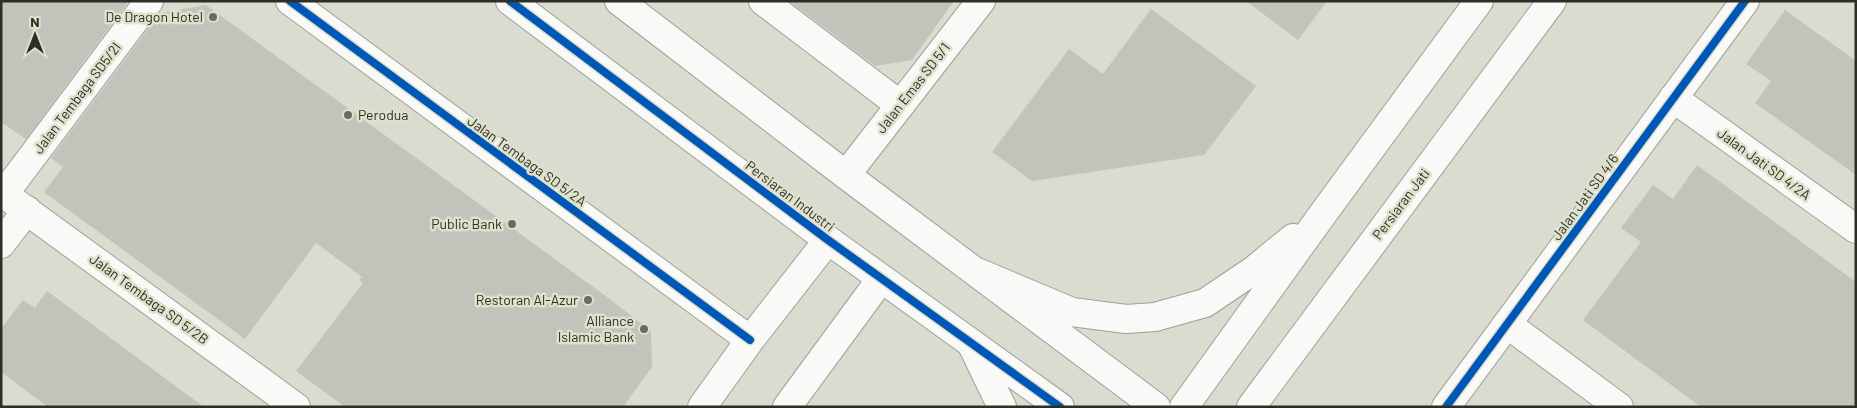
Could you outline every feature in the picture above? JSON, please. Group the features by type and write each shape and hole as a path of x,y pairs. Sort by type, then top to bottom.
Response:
{"street":[{"name":"Jalan Tembaga SD5/2I","path":"3,193 149,1"},
{"name":"Jalan Tembaga SD 5/2A","path":"290,1 750,340"},
{"name":"Persiaran Industri","path":"510,1 828,240 1060,407"},
{"path":"618,1 846,175 1156,407"},
{"path":"763,1 900,105"},
{"name":"Jalan Emas SD 5/1","path":"846,175 981,1"},
{"path":"1184,407 1479,1"},
{"name":"Persiaran Jati","path":"1251,407 1552,1"},
{"name":"Jalan Jati SD 4/6","path":"1446,407 1744,1"},
{"name":"Jalan Jati SD 4/2A","path":"1673,98 1856,229"},
{"name":"Jalan Tembaga SD 5/2B","path":"3,193 296,407"},
{"path":"1,244 27,210"},
{"path":"976,272 1072,312 1126,319 1155,317 1205,303 1254,270 1325,211"},
{"path":"702,407 750,340 828,240"},
{"path":"787,407 881,279"},
{"path":"1507,324 1619,407"},
{"path":"971,343 1002,407"}],"building":[{"path":"1,1 129,1 26,139 1,122"},
{"path":"789,1 954,1 912,60 875,66"},
{"path":"1246,1 1327,1 1298,40"},
{"path":"206,5 651,331 652,367 623,407 345,407 296,371 363,283 359,280 362,277 316,243 245,339 44,192 63,167 51,158 160,13"},
{"path":"1151,9 1256,86 1204,155 1032,181 992,152 1069,49 1103,74"},
{"path":"1785,10 1856,61 1856,175 1755,103 1771,81 1746,64"},
{"path":"1697,165 1856,282 1856,407 1701,407 1583,320 1641,242 1621,228 1653,185 1673,199"},
{"path":"47,291 204,407 48,407 1,372 1,329 23,300 35,308"}],"cycle path":[{"path":"290,1 750,340"},
{"path":"510,1 828,240 1060,407"},
{"path":"1446,407 1745,1"}],"place":[{"name":"De Dragon Hotel","path":"213,17"},
{"name":"Perodua","path":"348,115"},
{"name":"Public Bank","path":"512,224"},
{"name":"Restoran Al-Azur","path":"588,300"},
{"name":"Alliance Islamic Bank","path":"644,329"}]}
